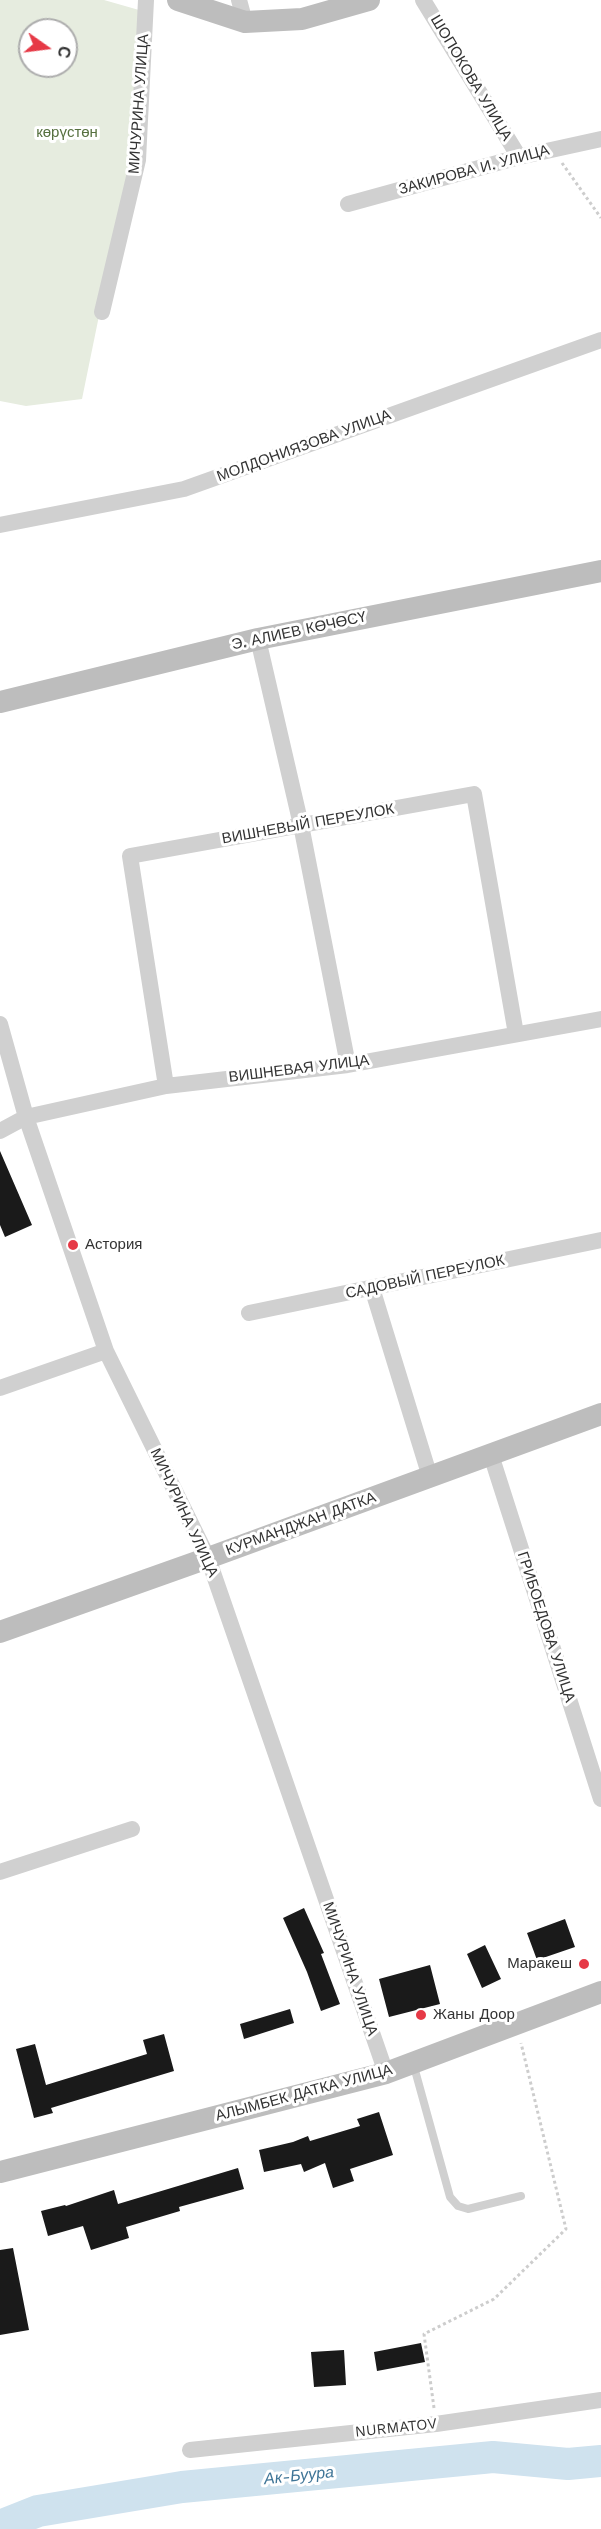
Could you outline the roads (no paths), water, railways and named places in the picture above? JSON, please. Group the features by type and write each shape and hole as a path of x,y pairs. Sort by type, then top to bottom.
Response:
{"main road":[{"path":"178,0 245,22 302,19 369,0"},
{"name":"Э. АЛИЕВ КӨЧӨСҮ","path":"0,702 258,639 601,571"},
{"name":"КУРМАНДЖАН ДАТКА","path":"0,1632 601,1414"},
{"name":"АЛЫМБЕК ДАТКА УЛИЦА","path":"0,2172 386,2073 601,1992"}],"street":[{"name":"МИЧУРИНА УЛИЦА","path":"102,312 138,160 146,0"},
{"path":"239,0 245,22"},
{"name":"ШОПОКОВА УЛИЦА","path":"423,0 519,157"},
{"name":"ЗАКИРОВА И. УЛИЦА","path":"348,204 519,157 601,139"},
{"name":"МОЛДОНИЯЗОВА УЛИЦА","path":"0,525 184,489 601,340"},
{"path":"258,639 301,825 348,1065"},
{"name":"ВИШНЕВЫЙ ПЕРЕУЛОК","path":"166,1086 130,856 474,794 516,1034"},
{"name":"ВИШНЕВАЯ УЛИЦА","path":"0,1131 26,1117 166,1086 348,1065 601,1019"},
{"name":"МИЧУРИНА УЛИЦА","path":"0,1024 26,1117 106,1351 208,1558 386,2073"},
{"name":"САДОВЫЙ ПЕРЕУЛОК","path":"249,1313 601,1240"},
{"path":"372,1288 430,1477"},
{"path":"0,1388 106,1351"},
{"name":"ГРИБОЕДОВА УЛИЦА","path":"491,1455 601,1799"},
{"path":"0,1872 132,1829"},
{"name":"NURMATOV","path":"190,2450 436,2424 601,2400"}],"lane":[{"path":"413,2062 450,2197 458,2206 468,2209 521,2196"}],"waterway":[{"name":"Ак-Буура","path":"0,2526 38,2511 182,2487 493,2457 568,2464 601,2461"}],"place":[{"name":"Астория","path":"73,1245"},
{"name":"Маракеш","path":"584,1964"},
{"name":"Жаны Доор","path":"421,2015"}],"park label":[{"name":"көрүстөн","path":"67,133"}]}
